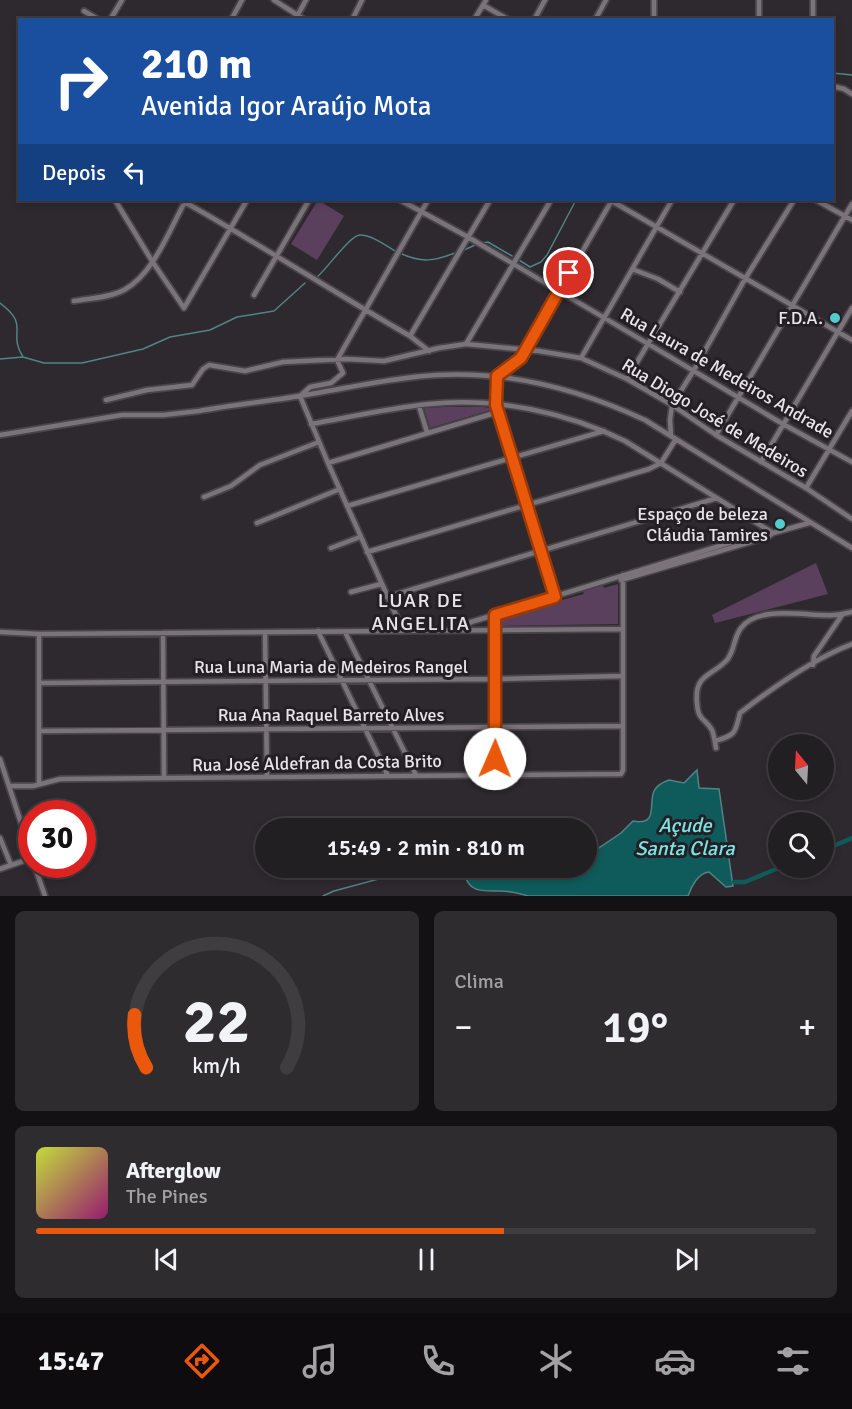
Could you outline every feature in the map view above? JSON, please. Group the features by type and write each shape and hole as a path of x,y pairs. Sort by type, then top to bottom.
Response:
{"street":[{"path":"111,18 122,0"},
{"path":"232,18 242,0"},
{"path":"274,0 296,17 306,0"},
{"path":"353,18 362,0"},
{"path":"535,18 545,0"},
{"path":"596,18 606,0"},
{"path":"654,0 654,18"},
{"path":"759,0 759,18"},
{"path":"813,0 813,18"},
{"path":"475,18 484,2 506,18"},
{"path":"84,11 96,18"},
{"path":"834,86 852,94"},
{"path":"117,201 152,261 184,308 246,201"},
{"path":"74,301 124,290 142,275 152,261 183,201"},
{"path":"186,201 410,336 429,351"},
{"path":"254,295 308,201"},
{"name":"Rua Laura de Medeiros Andrade","path":"402,201 468,237 783,424 852,462"},
{"path":"300,396 310,387 331,383 343,373 337,360 427,201"},
{"path":"410,336 489,201"},
{"path":"466,344 550,201"},
{"path":"497,376 521,358 611,201"},
{"path":"614,201 852,340"},
{"path":"581,358 671,201"},
{"path":"627,380 733,201"},
{"path":"367,552 649,469 661,463 674,437 670,420 672,405 793,201"},
{"path":"818,201 852,220"},
{"path":"716,435 852,204"},
{"path":"632,269 658,279 680,292"},
{"path":"761,462 852,308"},
{"name":"Rua Diogo José de Medeiros","path":"106,400 147,390 192,386 203,369 209,365 245,371 275,363 337,360 384,361 466,344 581,358 672,405 716,435 851,516"},
{"path":"0,435 114,416 163,415 436,375 497,376 548,385 583,395 645,420 852,548"},
{"path":"497,376 496,405 555,597"},
{"path":"300,396 403,632"},
{"path":"311,424 450,403 522,408 557,416 604,431 644,452 773,533"},
{"path":"419,406 427,432"},
{"path":"806,488 852,411"},
{"path":"328,463 498,412"},
{"path":"347,506 604,431"},
{"path":"204,497 231,486 260,465 319,442"},
{"path":"257,523 340,489"},
{"path":"387,597 717,498"},
{"path":"458,630 471,622 624,578 765,532 773,533 809,523"},
{"path":"331,548 360,537"},
{"path":"623,726 624,578"},
{"path":"351,592 381,584"},
{"path":"716,748 712,732 698,713 696,700 698,686 704,675 723,664 730,656 741,628 754,618 763,615 784,613 842,615 852,612"},
{"path":"494,775 495,615"},
{"path":"813,665 814,656 842,615"},
{"path":"0,632 39,634 265,633 622,629"},
{"path":"318,632 388,776"},
{"path":"345,632 416,776"},
{"path":"164,633 164,778"},
{"path":"265,633 267,777"},
{"path":"39,634 39,784"},
{"path":"715,741 728,737 736,731 739,715 771,690 852,644"},
{"name":"Rua Luna Maria de Medeiros Rangel","path":"39,683 623,676"},
{"name":"Rua Ana Raquel Barreto Alves","path":"40,731 623,726"},
{"name":"Rua José Aldefran da Costa Brito","path":"9,786 39,784 60,779 619,774 623,770 623,726"},
{"path":"0,759 18,814"},
{"path":"0,838 11,865"},
{"path":"0,869 18,862"},
{"path":"39,878 45,896"}],"shaded area":[{"path":"317,201 344,216 317,260 291,244"},
{"path":"424,408 494,409 430,428"},
{"path":"816,563 828,594 715,623 712,615"},
{"path":"618,584 618,624 500,626 500,617 584,594 583,591 603,585 604,588"}],"water":[{"name":"Açude Santa Clara","path":"697,770 699,788 719,789 733,886 726,887 709,872 698,878 688,896 528,896 510,892 477,890 466,880 465,878 597,878 597,849 621,833 633,821 641,822 649,817 652,796 658,785 669,780 684,783"}],"waterway":[{"path":"834,73 852,75"},
{"path":"519,260 530,267 541,262 575,201"},
{"path":"317,277 356,236 365,235 374,238 395,251"},
{"path":"482,243 488,242 512,256"},
{"path":"464,250 475,245"},
{"path":"402,254 428,260 455,253"},
{"path":"0,359 23,357 44,363 82,363 143,349 170,337 210,330 237,317 274,311 305,283"},
{"path":"0,303 9,311 17,324 17,341 23,357"},
{"path":"834,846 852,838"},
{"path":"734,882 745,882 768,872"},
{"path":"323,896 382,878"}],"place":[{"name":"F.D.A.","path":"835,318"},
{"name":"Espaço de beleza Cláudia Tamires","path":"780,524"}],"district":[{"name":"LUAR DE ANGELITA","path":"421,612"}],"route":[{"path":"495,759 495,615 555,597 496,405 497,376 521,358 569,273"}]}
